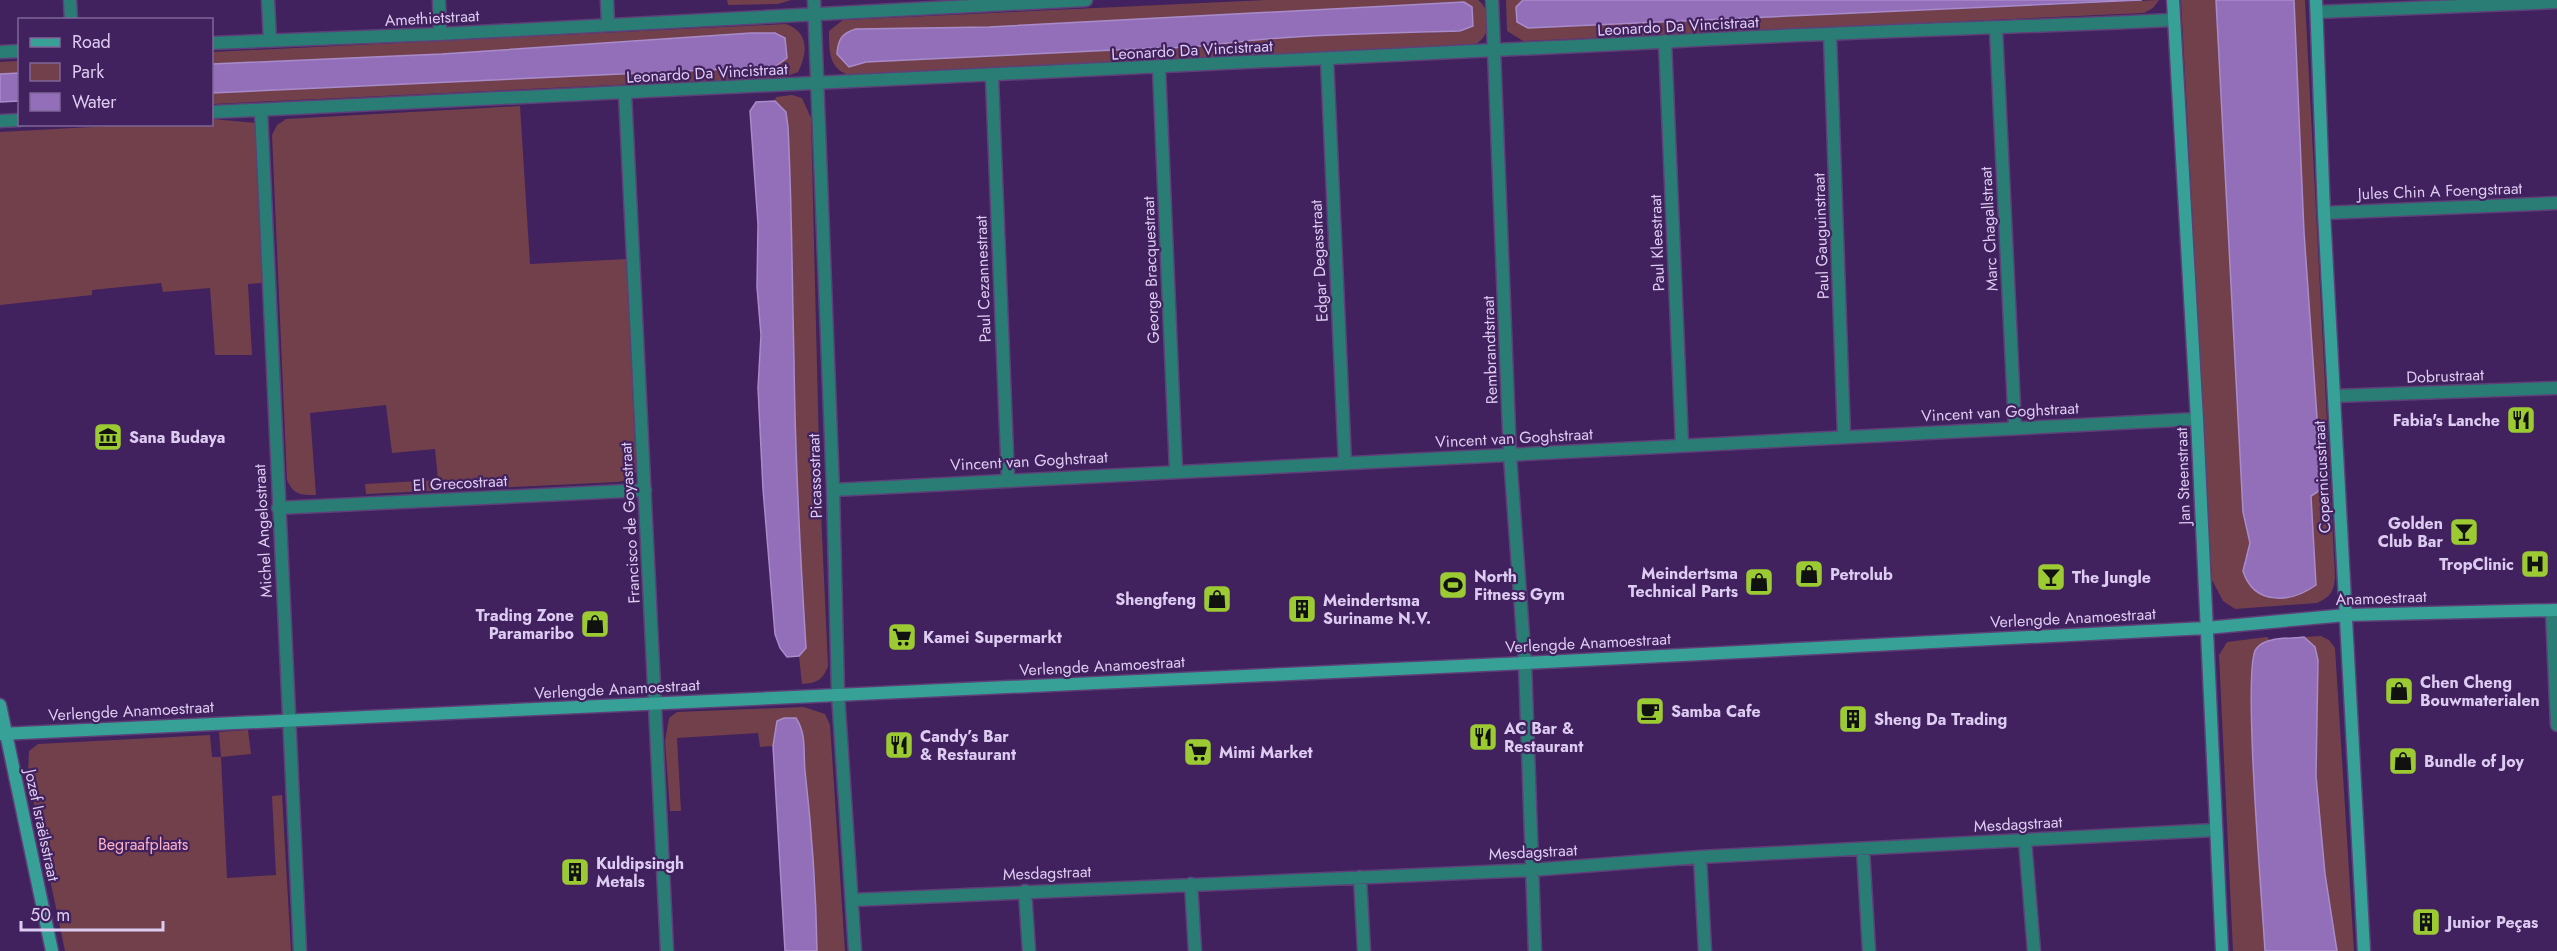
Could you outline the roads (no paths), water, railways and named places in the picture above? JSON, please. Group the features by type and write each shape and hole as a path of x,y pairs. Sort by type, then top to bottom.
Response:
{"street":[{"path":"70,0 71,18"},
{"path":"268,0 270,41"},
{"path":"439,0 440,34"},
{"path":"607,0 608,24"},
{"name":"Picassostraat","path":"814,0 815,84 833,490 838,694 855,951"},
{"name":"Amethietstraat","path":"213,43 440,34 814,14 988,2 1086,0"},
{"name":"Rembrandtstraat","path":"1492,0 1510,456 1525,663 1535,951"},
{"name":"Jan Steenstraat","path":"2173,0 2197,419 2222,951"},
{"path":"2316,6 2557,2"},
{"name":"Copernicusstraat","path":"2316,6 2324,213 2364,951"},
{"name":"Leonardo Da Vincistraat","path":"213,112 992,78 1327,59 1495,53 1665,41 1830,36 2174,20"},
{"name":"Marc Chagallstraat","path":"1996,28 2015,428"},
{"name":"Paul Gauguinstraat","path":"1830,36 1845,436"},
{"name":"Paul Kleestraat","path":"1665,41 1682,444"},
{"path":"0,52 18,51"},
{"name":"Edgar Degasstraat","path":"1327,59 1345,463"},
{"name":"George Bracquestraat","path":"1159,68 1176,470"},
{"name":"Paul Cezannestraat","path":"992,78 1008,478"},
{"name":"Francisco de Goyastraat","path":"625,93 667,951"},
{"name":"Michel Angelostraat","path":"261,110 300,951"},
{"path":"0,121 18,120"},
{"name":"Jules Chin A Foengstraat","path":"2324,213 2557,203"},
{"name":"Dobrustraat","path":"2334,396 2557,388"},
{"name":"Vincent van Goghstraat","path":"833,490 1008,478 1510,456 1682,444 2197,419"},
{"name":"El Grecostraat","path":"278,508 645,490"},
{"path":"2555,610 2557,725"},
{"name":"Anamoestraat","path":"2206,628 2346,615 2555,610"},
{"name":"Verlengde Anamoestraat","path":"3,733 1525,663 2206,628"},
{"name":"Jozef Israëlsstraat","path":"0,705 3,733 52,951"},
{"name":"Mesdagstraat","path":"852,900 1531,870 1700,857 2215,830"},
{"path":"2025,840 2034,951"},
{"path":"1863,849 1869,951"},
{"path":"1700,857 1705,951"},
{"path":"1360,877 1364,951"},
{"path":"1191,884 1195,951"},
{"path":"1025,891 1029,951"}],"water":[{"path":"1523,0 2142,0 1528,28 1517,22 1516,7"},
{"path":"2216,0 2294,0 2304,232 2322,489 2311,496 2316,585 2285,598 2264,596 2248,582 2243,571 2250,543 2243,512"},
{"path":"1464,2 1472,7 1473,26 1460,31 1314,36 1184,47 866,62 849,67 837,54 838,44 842,37 847,32 856,29 989,27"},
{"path":"775,33 785,38 787,58 776,66 749,68 213,93 213,64 442,54"},
{"path":"18,73 18,101 0,102 0,74"},
{"path":"775,101 786,112 788,127 797,468 806,648 799,656 787,657 780,648 775,634 763,489 758,388 761,335 757,287 758,224 750,111 756,102"},
{"path":"2304,637 2315,647 2318,660 2316,776 2325,874 2337,951 2265,951 2252,742 2252,666 2256,649 2265,642"},
{"path":"784,718 796,718 803,737 816,906 817,951 785,951 773,746 777,721"}],"place":[{"name":"Fabia's Lanche","path":"2521,420"},
{"name":"Sana Budaya","path":"108,437"},
{"name":"Golden Club Bar","path":"2464,532"},
{"name":"TropClinic","path":"2535,564"},
{"name":"Petrolub","path":"1809,574"},
{"name":"The Jungle","path":"2051,577"},
{"name":"Meindertsma Technical Parts","path":"1759,582"},
{"name":"North Fitness Gym","path":"1453,585"},
{"name":"Shengfeng","path":"1217,599"},
{"name":"Meindertsma Suriname N.V.","path":"1302,609"},
{"name":"Trading Zone Paramaribo","path":"595,624"},
{"name":"Kamei Supermarkt","path":"902,637"},
{"name":"Chen Cheng Bouwmaterialen","path":"2399,691"},
{"name":"Samba Cafe","path":"1650,711"},
{"name":"Sheng Da Trading","path":"1853,719"},
{"name":"AC Bar & Restaurant","path":"1483,737"},
{"name":"Candy’s Bar & Restaurant","path":"899,745"},
{"name":"Mimi Market","path":"1198,752"},
{"name":"Bundle of Joy","path":"2403,761"},
{"name":"Kuldipsingh Metals","path":"575,872"},
{"name":"Junior Peças","path":"2426,922"}],"park label":[{"name":"Begraafplaats","path":"143,844"}]}
